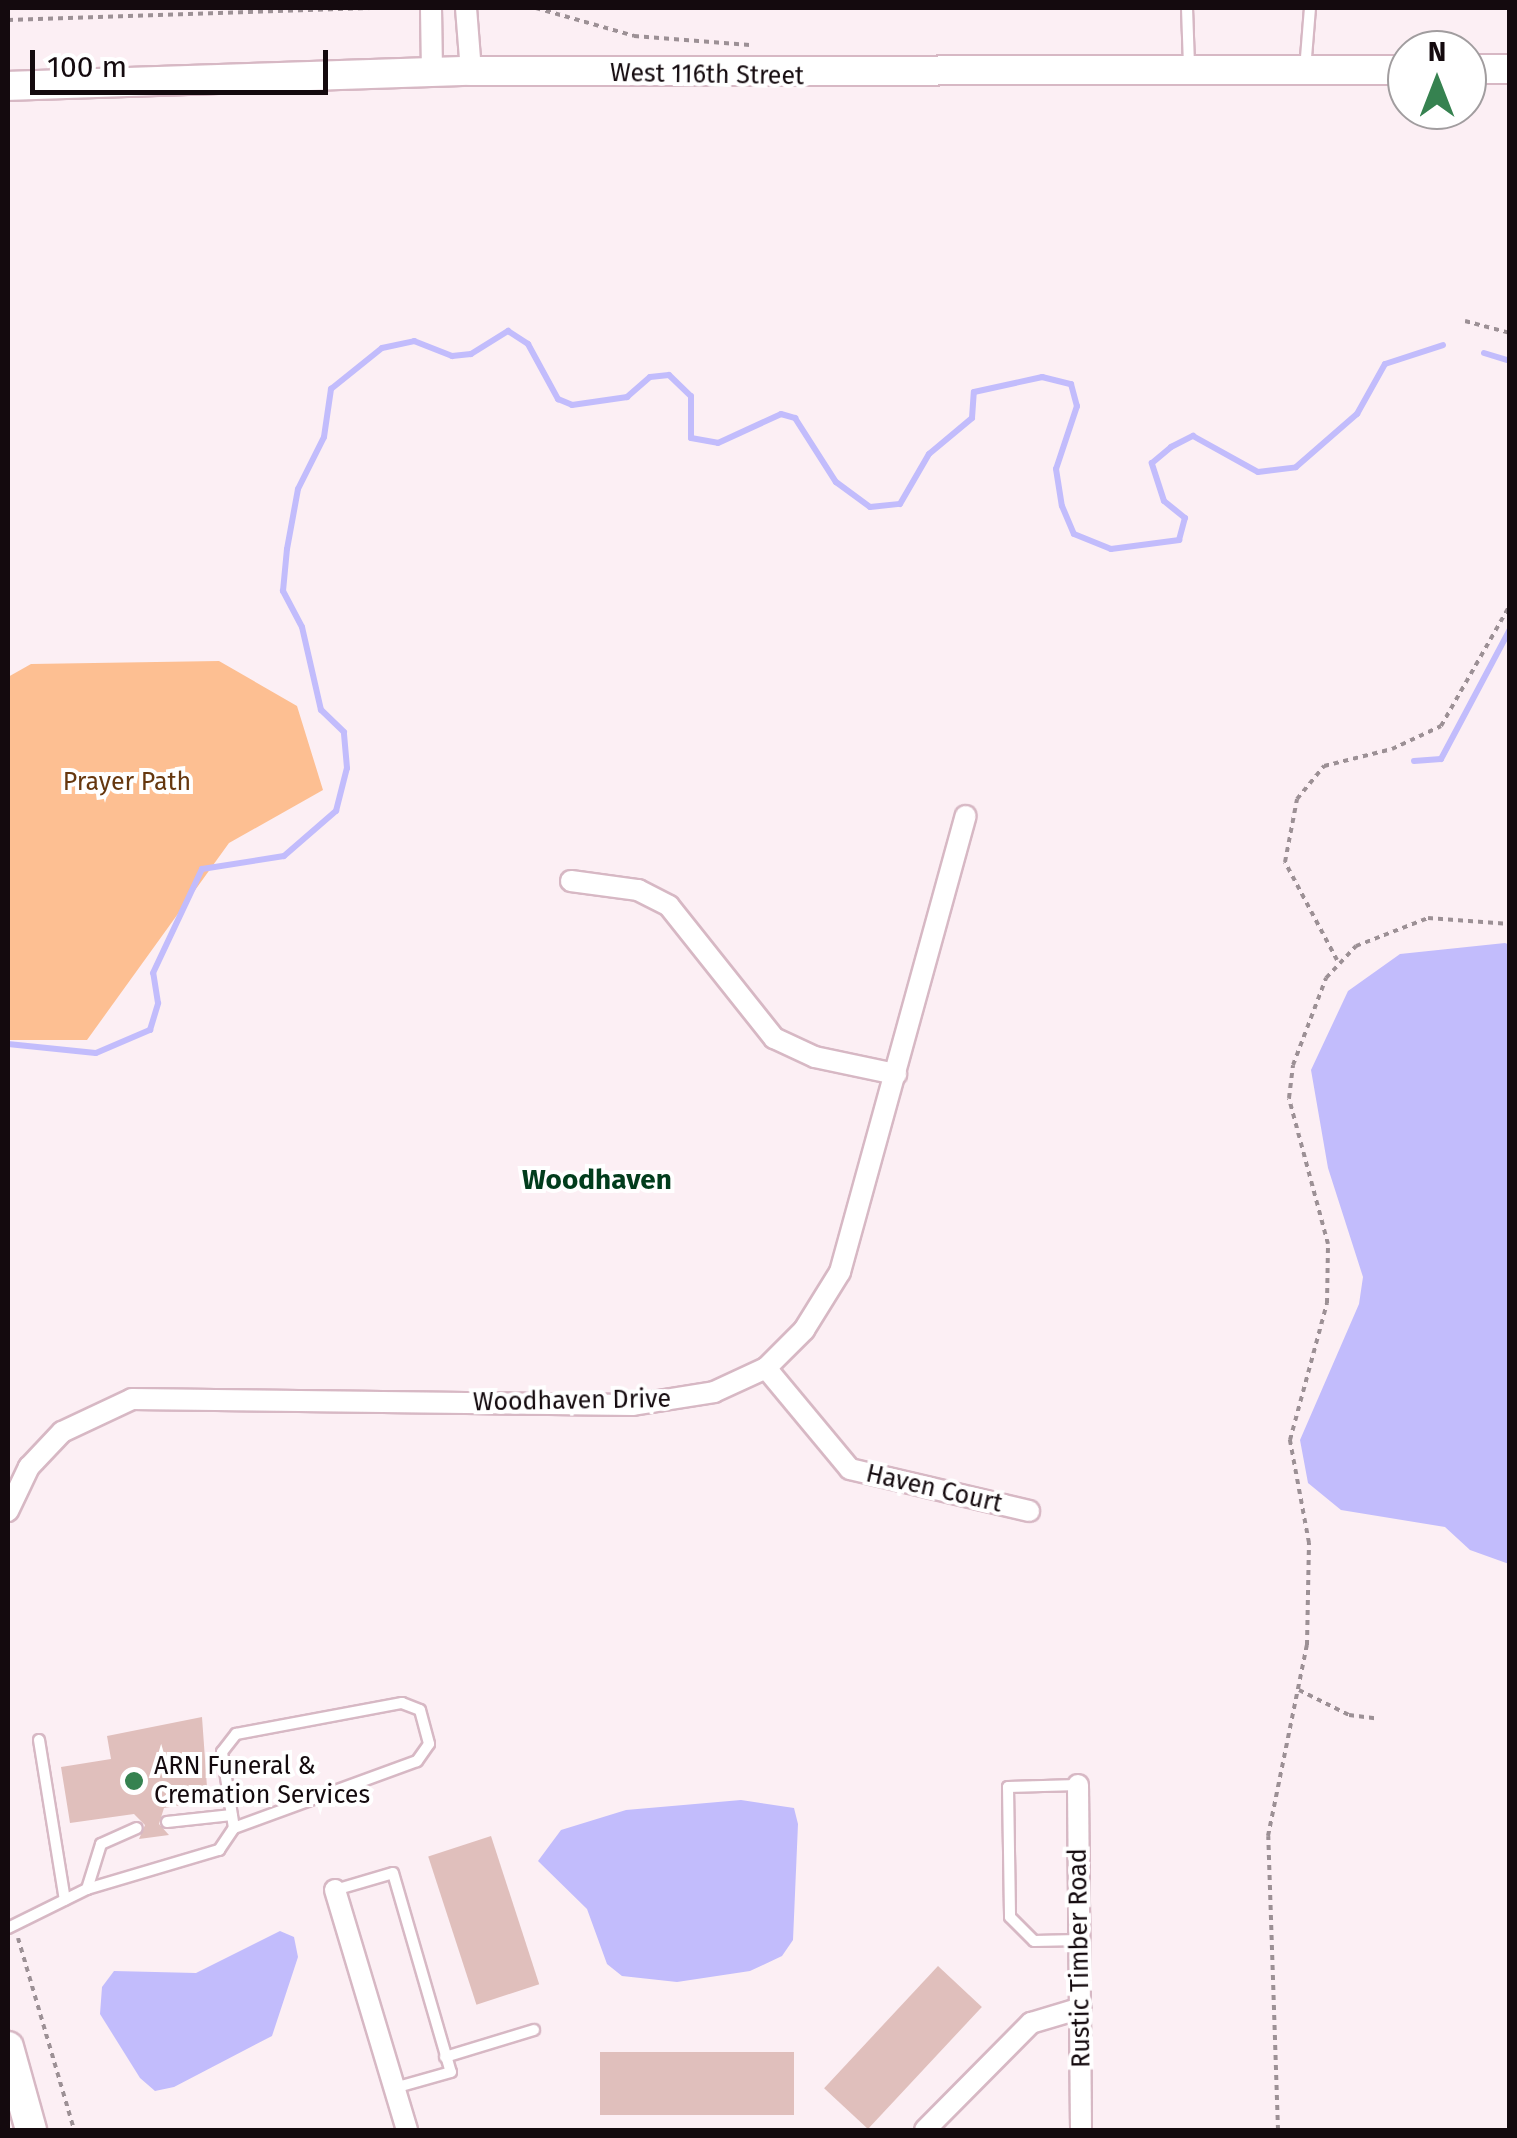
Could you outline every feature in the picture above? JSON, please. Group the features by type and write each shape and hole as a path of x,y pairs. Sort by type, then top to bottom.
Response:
{"main road":[{"name":"West 116th Street","path":"8,86 471,70 1304,71 1387,61"},
{"path":"8,2047 31,2130"}],"street":[{"path":"432,8 432,71"},
{"path":"466,8 471,70"},
{"name":"Woodhaven Drive","path":"8,1511 29,1467 62,1432 132,1399 634,1405 714,1392 766,1368 804,1330 840,1272 966,816"},
{"path":"571,881 638,890 668,906 774,1038 815,1057 896,1074"},
{"name":"Haven Court","path":"766,1368 850,1468 1030,1511"},
{"name":"Rustic Timber Road","path":"1078,1786 1081,2130"},
{"path":"335,1890 407,2130"},
{"path":"925,2130 1031,2023 1081,2008"}],"lane":[{"path":"1187,8 1189,72"},
{"path":"1304,71 1310,8"},
{"path":"11,1926 87,1889 219,1850 233,1822 222,1752 236,1734 402,1703 420,1710 429,1744 417,1761 233,1822 167,1822"},
{"path":"39,1740 65,1900"},
{"path":"1078,1786 1008,1787 1010,1917 1034,1941 1081,1940"},
{"path":"87,1889 100,1844 137,1828"},
{"path":"335,1890 393,1873 451,2072 394,2088"},
{"path":"445,2057 534,2030"}],"path":[{"path":"8,20 371,8"},
{"path":"536,8 634,36 758,46"},
{"path":"1465,320 1510,333"},
{"path":"1336,960 1285,862 1297,799 1324,766 1392,750 1441,726 1510,605"},
{"path":"1278,2130 1268,1836 1299,1690 1309,1544 1290,1440 1326,1303 1328,1244 1289,1098 1305,1023 1336,960 1390,928 1428,918 1510,924"},
{"path":"1299,1690 1348,1715 1375,1718"},
{"path":"11,1926 74,2130"}],"green space":[{"name":"Prayer Path","path":"219,661 297,706 323,790 229,843 87,1040 8,1040 8,677 31,664"}],"shaded area":[{"path":"1510,945 1509,1564 1470,1550 1445,1527 1341,1510 1308,1483 1300,1440 1359,1304 1363,1277 1328,1168 1311,1070 1348,991 1400,954"},
{"path":"741,1800 794,1808 798,1824 793,1940 782,1956 750,1971 677,1982 622,1976 607,1964 587,1909 538,1861 561,1830 626,1810"},
{"path":"280,1931 294,1937 298,1957 272,2036 174,2087 155,2091 140,2078 100,2014 102,1987 114,1971 196,1973"}],"building":[{"name":"ARN Funeral & Cremation Services","path":"202,1717 208,1801 164,1808 159,1824 169,1835 139,1839 145,1825 134,1814 70,1823 61,1767 111,1759 107,1736"},
{"path":"491,1836 539,1984 476,2005 428,1856"},
{"path":"938,1966 982,2007 868,2129 824,2088"},
{"path":"600,2052 794,2052 794,2115 600,2115"}],"waterway":[{"path":"8,1044 96,1053 150,1030 158,1003 153,973 202,869 284,856 336,811 347,768 344,732 321,710 302,627 283,591 287,549 298,489 324,437 331,389 382,348 414,341 452,356 471,354 508,331 528,344 558,399 572,405 627,397 650,377 669,375 691,396 691,438 718,443 781,414 795,418 836,482 870,507 900,504 929,454 972,418 974,392 1042,377 1071,384 1077,406 1056,469 1062,506 1074,534 1111,549 1179,540 1185,518 1164,501 1152,463 1171,447 1193,436 1258,472 1296,467 1357,414 1385,364 1443,345"},
{"path":"1484,353 1510,361"},
{"path":"1414,761 1441,759 1510,629"}],"place":[{"name":"ARN Funeral & Cremation Services","path":"134,1781"}],"district":[{"name":"Woodhaven","path":"597,1180"}]}
